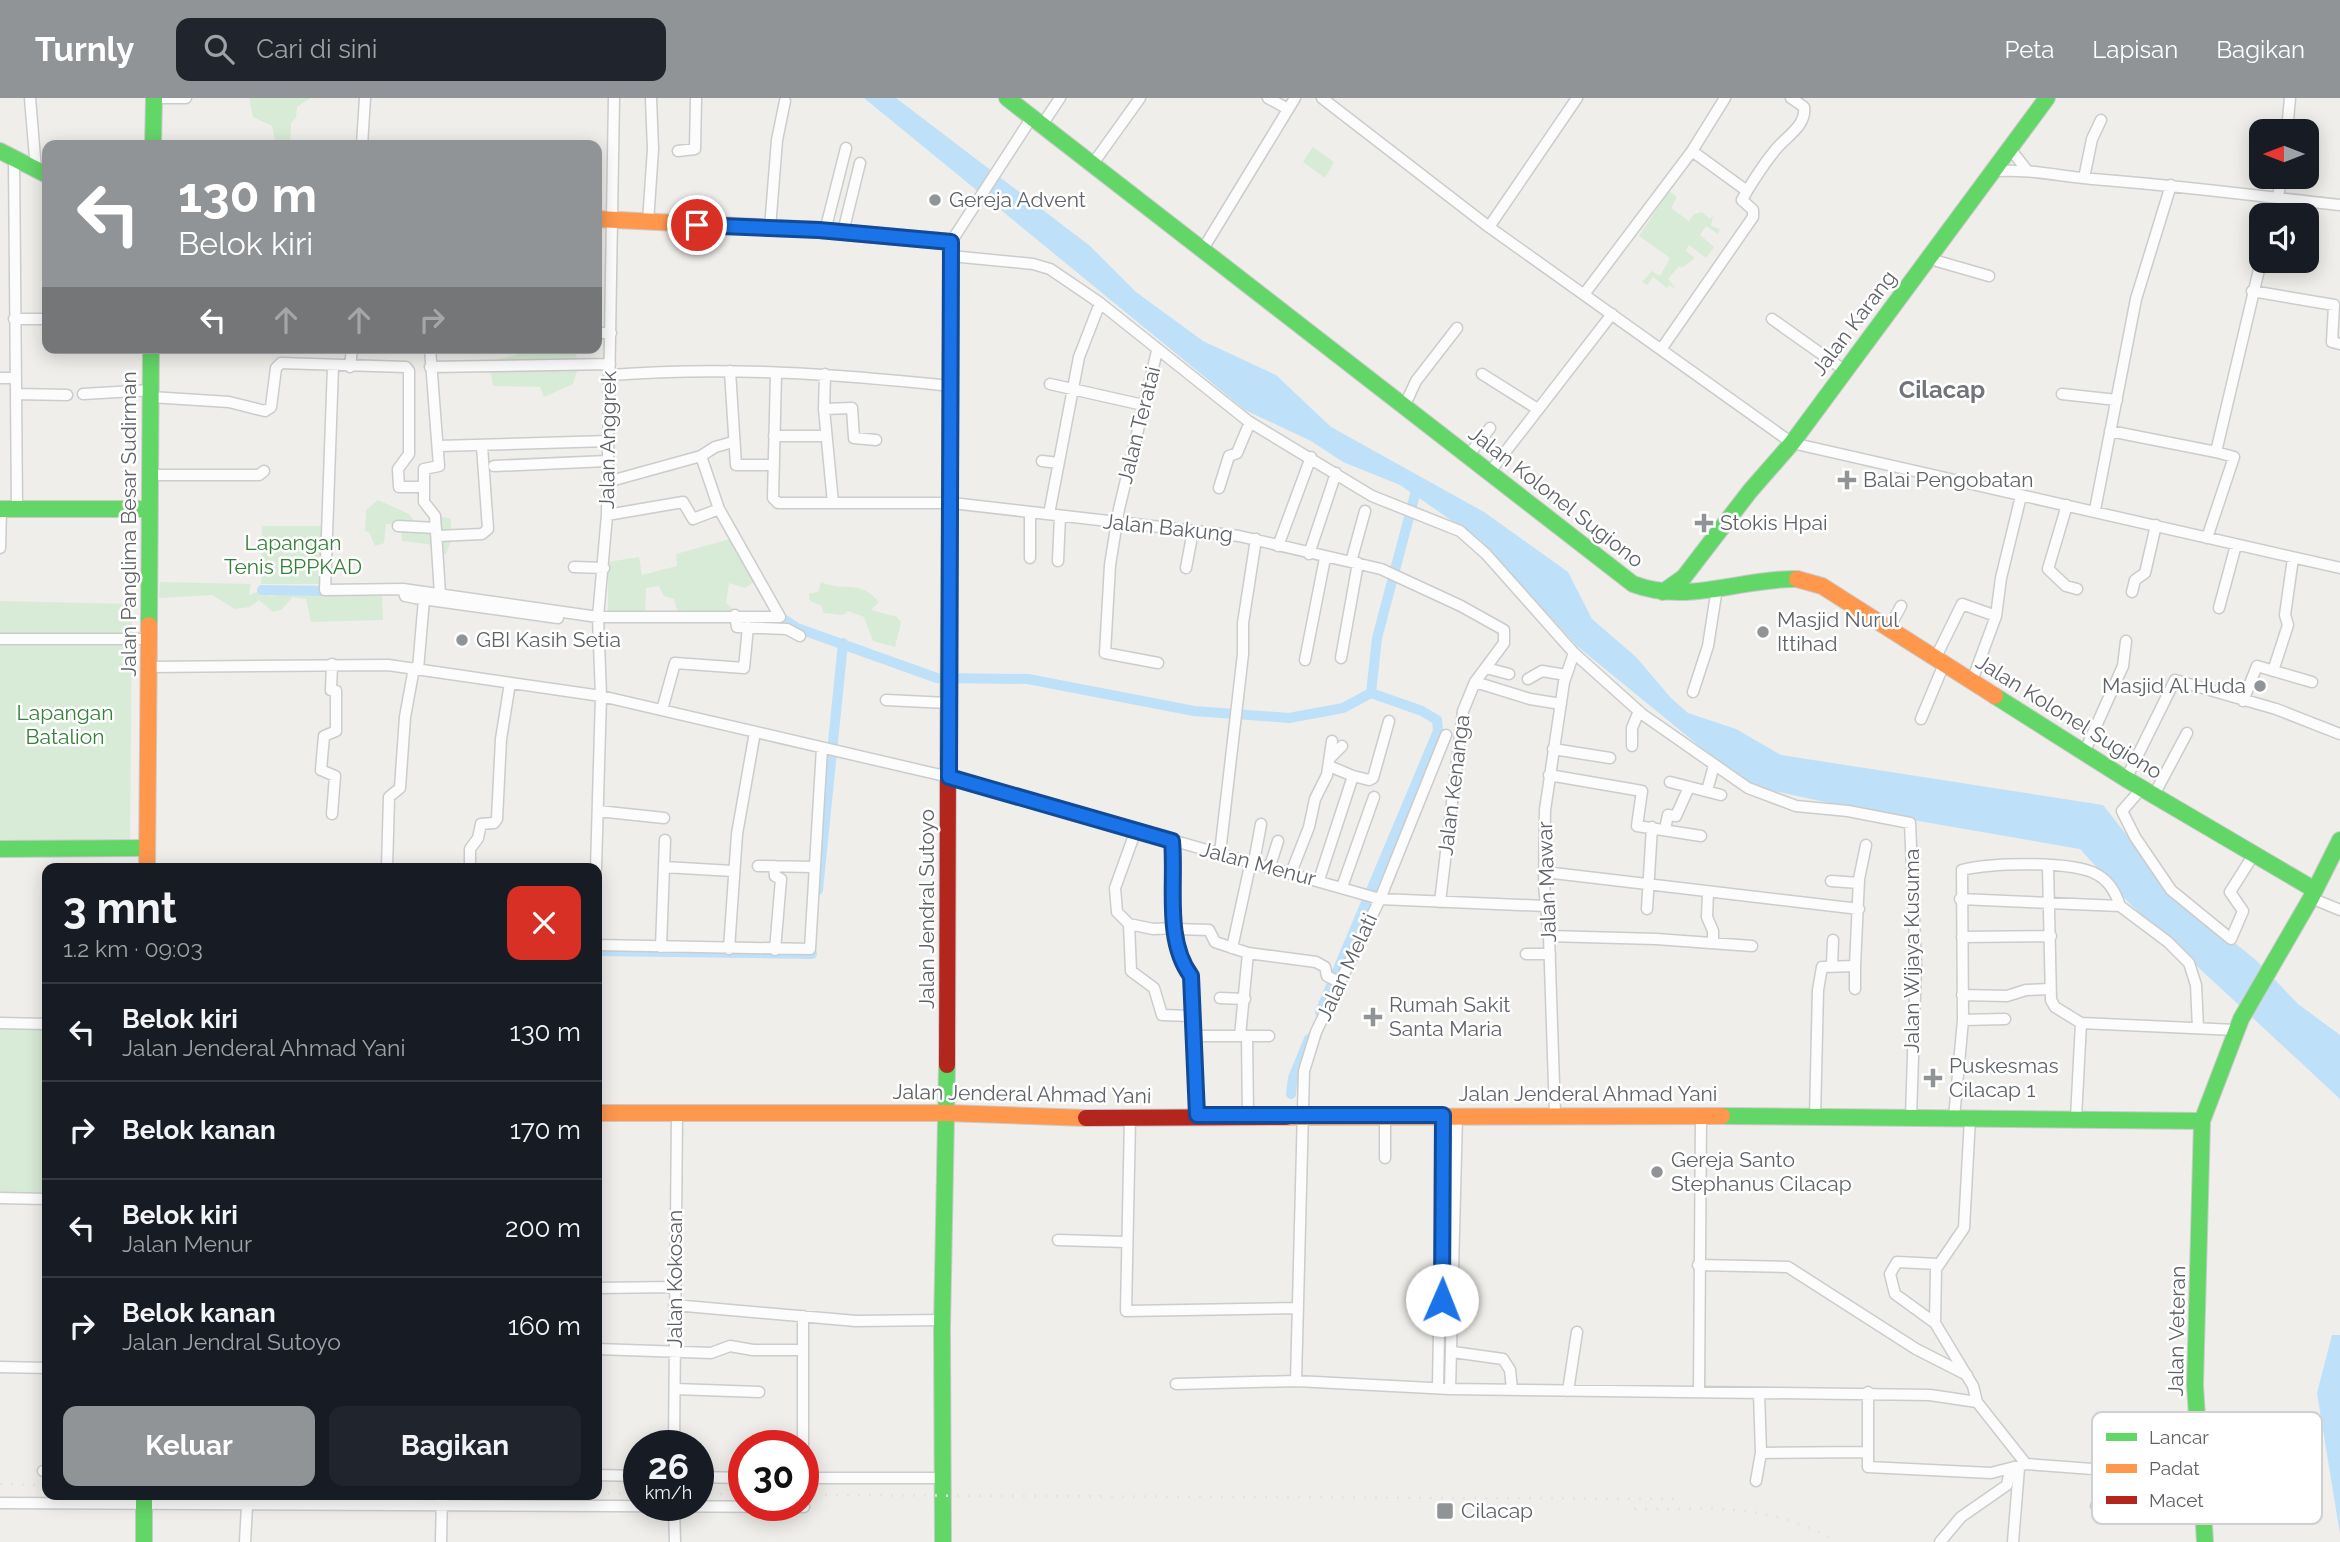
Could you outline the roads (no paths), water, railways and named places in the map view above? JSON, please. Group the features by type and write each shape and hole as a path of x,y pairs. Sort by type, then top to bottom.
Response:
{"main road":[{"path":"153,140 156,98"},
{"name":"Jalan Kolonel Sugiono","path":"1007,98 1633,584 1648,593 1659,594 1700,591 1774,578 1802,578 1822,586 2084,753 2254,854 2313,894"},
{"name":"Jalan Karang","path":"1659,594 1677,584 1690,570 1750,491 1792,443 1844,370 1996,171 2044,99"},
{"path":"7,154 42,173"},
{"path":"605,220 843,232 951,249"},
{"name":"Jalan Jendral Sutoyo","path":"943,1542 942,1320 947,1113 948,678 952,503 951,249"},
{"name":"Jalan Panglima Besar Sudirman","path":"147,863 151,354"},
{"path":"6,508 148,509"},
{"path":"1690,570 1691,580 1700,591"},
{"name":"Jalan Veteran","path":"2196,1412 2202,1121 2239,1024 2268,968 2313,894 2340,840"},
{"path":"0,849 147,848"},
{"name":"Jalan Jenderal Ahmad Yani","path":"602,1113 947,1113 1130,1119 1197,1115 1555,1114 2202,1121"},
{"path":"144,1500 144,1542"},
{"name":"Jalan Veteran","path":"2203,1524 2205,1542"}],"street":[{"path":"30,98 42,173"},
{"path":"156,98 186,98"},
{"path":"362,140 365,98"},
{"name":"Jalan Anggrek","path":"596,863 601,696 598,620 607,515 611,333 605,220 614,98"},
{"path":"648,222 653,149 651,98"},
{"path":"678,151 695,149 696,98"},
{"path":"1060,98 1037,121 1006,160 951,249 1042,265 1100,303 1157,351 1250,422 1391,506 1460,531 1475,543 1574,653 1639,711 1714,765 1707,791"},
{"path":"1093,165 1140,98"},
{"path":"1269,98 1288,109"},
{"path":"1203,249 1295,98"},
{"path":"1322,98 1489,228 1662,348 1792,443 2340,568"},
{"path":"1489,228 1577,98"},
{"path":"1584,293 1692,151 1725,98"},
{"path":"1662,348 1752,219 1753,210 1742,200 1774,150 1788,139 1804,115 1804,107 1791,98"},
{"path":"2288,119 2290,98"},
{"path":"770,228 777,140 785,101"},
{"path":"2084,178 2092,139 2101,120"},
{"path":"825,231 846,148"},
{"path":"2011,150 2026,169"},
{"path":"1692,151 1747,191"},
{"path":"0,548 16,394 7,154"},
{"path":"843,232 860,163"},
{"path":"1996,171 2026,169 2084,178 2171,184 2340,205"},
{"path":"2095,510 2145,264 2171,184"},
{"path":"2278,203 2280,189"},
{"path":"1930,259 1989,276"},
{"path":"0,271 13,270"},
{"path":"2216,452 2257,273"},
{"path":"2252,291 2334,305 2332,342 2340,344"},
{"path":"1058,561 1054,515 1058,463 1073,388 1090,324 1100,303"},
{"path":"1489,473 1536,408 1612,314"},
{"path":"1773,318 1844,370"},
{"path":"15,319 42,319"},
{"path":"1404,407 1416,381 1457,328"},
{"path":"602,333 611,333"},
{"name":"Jalan Teratai","path":"1157,351 1116,523 1110,565 1105,653 1158,663"},
{"path":"351,367 352,354"},
{"path":"430,354 439,466 424,469 424,502 436,516 440,594"},
{"path":"83,394 151,393 229,402 265,411 271,407 278,364 408,368 409,454 398,469 398,487 424,487"},
{"path":"334,366 326,590 440,594 598,620"},
{"path":"430,366 683,369 825,374 951,386"},
{"path":"730,371 733,442 738,467 774,465 776,373"},
{"path":"825,374 824,436 833,503"},
{"path":"1482,374 1536,408"},
{"path":"0,378 16,378"},
{"path":"1050,384 1143,405"},
{"path":"16,394 67,395"},
{"path":"2062,394 2116,400"},
{"path":"824,409 852,408 854,439 876,440"},
{"path":"1219,488 1229,457 1237,453 1250,422"},
{"path":"1468,456 1490,428"},
{"path":"2110,431 2234,457 2207,538"},
{"path":"774,436 824,436"},
{"path":"439,446 608,441"},
{"path":"607,482 701,456 715,447 733,442"},
{"path":"398,526 436,532 482,534 488,529 482,446"},
{"path":"701,456 719,509 785,623 800,636"},
{"path":"1278,545 1311,457"},
{"path":"494,466 607,461"},
{"path":"1042,461 1058,463"},
{"name":"Jalan Bakung","path":"774,465 775,502 952,503 1193,531 1256,539 1400,576"},
{"path":"149,475 259,475 264,471"},
{"path":"1309,554 1336,473"},
{"path":"1972,681 1996,616 2001,578 2021,496"},
{"path":"607,515 683,502 693,519 719,509"},
{"path":"2067,505 2048,569 2066,586 2077,589"},
{"path":"1341,658 1354,563 1365,511"},
{"path":"1030,512 1030,558"},
{"path":"2132,592 2135,580 2146,573 2157,526"},
{"path":"1186,568 1193,531"},
{"path":"1220,853 1256,539"},
{"path":"2219,608 2235,545"},
{"path":"1305,660 1325,558"},
{"path":"2273,671 2288,625 2285,615 2293,558"},
{"path":"574,568 604,568"},
{"name":"Jalan Kenanga","path":"1400,576 1504,630 1504,643 1475,682 1463,711 1440,902"},
{"path":"1693,692 1708,646 1717,588"},
{"path":"404,592 424,600 598,620 735,620 785,623"},
{"path":"387,863 389,797 400,788 405,717 416,668 424,600"},
{"path":"1921,719 1939,661 1962,604 1996,616"},
{"path":"1888,630 1901,606"},
{"path":"735,620 748,627 785,623"},
{"path":"662,710 675,663 744,668 748,627"},
{"path":"0,639 149,639"},
{"path":"2084,753 2123,666 2126,641"},
{"name":"Jalan Mawar","path":"1555,1114 1545,872 1549,775 1566,675 1574,653"},
{"path":"332,664 331,690 336,691 336,731 324,736 321,770 335,776 332,814"},
{"name":"Jalan Menur","path":"149,667 332,664 416,668 601,696 949,777 1270,866 1378,899"},
{"path":"2243,701 2257,666 2312,682"},
{"path":"1486,668 1509,674"},
{"path":"1528,679 1542,671 1566,675"},
{"path":"2126,779 2175,680 2276,709 2340,734"},
{"path":"1475,682 1530,699 1561,704"},
{"path":"470,863 470,849 478,838 481,824 494,823 497,819 501,739 510,683"},
{"path":"886,700 948,703"},
{"path":"1632,746 1632,728 1639,711"},
{"path":"1329,762 1353,776 1369,780 1373,778 1390,721"},
{"path":"729,949 733,871 755,732"},
{"path":"2187,733 2148,791 2122,811 2135,837 2171,890 2231,939 2243,911 2230,892 2254,854"},
{"path":"1378,899 1446,735"},
{"path":"1291,873 1310,827 1315,799 1337,743"},
{"path":"602,944 810,949 813,867 826,749"},
{"path":"1553,749 1610,758"},
{"name":"Jalan Wijaya Kusuma","path":"1714,765 1748,788 1780,802 1904,820 1912,827 1916,965 1911,1117"},
{"path":"1549,775 1642,790 1636,825 1700,836"},
{"path":"1319,880 1353,776"},
{"path":"1670,782 1721,795"},
{"path":"1665,829 1668,815 1676,816 1689,787"},
{"path":"1342,887 1374,797"},
{"path":"598,811 664,818"},
{"path":"1232,948 1261,824"},
{"path":"1647,909 1652,827"},
{"path":"1136,830 1115,888 1117,912 1129,924 1153,929 1209,930 1215,942 1248,953 1316,962 1325,967 1334,980"},
{"path":"661,947 665,840"},
{"path":"1172,841 1179,958 1191,976 1197,1115"},
{"path":"1270,866 1278,841"},
{"path":"1855,989 1859,883 1866,845"},
{"path":"758,866 813,867"},
{"path":"775,866 775,876 781,879 775,950"},
{"path":"1935,1323 1938,1264 1964,1228 1962,870 1990,866 2077,869 2099,876 2117,894 2120,906"},
{"path":"2048,866 2050,989 2055,1007 2081,1023 2198,1028 2239,1024"},
{"path":"664,867 733,871"},
{"path":"1545,872 1859,909"},
{"path":"1831,881 1859,883"},
{"path":"1708,893 1707,917 1713,931 1713,943"},
{"path":"2313,894 2340,910"},
{"name":"Jalan Melati","path":"1296,1381 1304,1072 1334,980 1378,899 1545,906"},
{"path":"1961,899 2120,906 2168,942 2189,964 2196,985 2198,1028"},
{"path":"1129,924 1128,946 1132,973 1154,988 1162,1015 1191,1016"},
{"path":"1549,936 1752,946"},
{"path":"1962,936 2050,936"},
{"path":"1832,965 1833,940"},
{"path":"1248,953 1244,1036 1248,1115"},
{"path":"1526,954 1550,954"},
{"path":"1815,1117 1818,990 1822,967 1855,966"},
{"path":"1962,995 2007,996 2026,990 2050,989"},
{"path":"1220,998 1245,999"},
{"path":"1963,1020 2005,1019"},
{"path":"0,1023 42,1024"},
{"path":"2076,1118 2081,1023"},
{"path":"1192,1036 1269,1036"},
{"name":"Jalan Kokosan","path":"674,1430 677,1113"},
{"path":"1385,1114 1385,1158"},
{"path":"1438,1386 1448,1238 1450,1115"},
{"path":"1699,1392 1701,1115"},
{"path":"1130,1119 1125,1242 1126,1311 1296,1308"},
{"path":"0,1198 42,1199"},
{"path":"1448,1238 1453,1352 1450,1389"},
{"path":"1058,1240 1125,1242"},
{"path":"1938,1264 1897,1262 1890,1274 1895,1294 1935,1323 1967,1375 1977,1402 2019,1467 2013,1542"},
{"path":"1698,1265 1788,1267 1916,1349 1967,1375"},
{"path":"602,1288 674,1287"},
{"path":"674,1305 856,1321 942,1320"},
{"path":"803,1316 803,1430"},
{"path":"1568,1391 1577,1332"},
{"path":"602,1349 711,1353 730,1346 753,1350 803,1350"},
{"path":"1453,1352 1503,1359 1510,1370 1512,1389"},
{"path":"0,1367 42,1368"},
{"path":"1176,1384 1296,1381 1438,1386 1450,1389 1868,1392 1949,1396 1977,1402"},
{"path":"675,1389 759,1392"},
{"path":"1868,1392 1867,1465 1876,1468 1991,1473 2019,1467 2092,1471"},
{"path":"1756,1481 1760,1453 1759,1393"},
{"path":"1760,1453 1867,1452"},
{"path":"1940,1542 1961,1517 2007,1485 2019,1467"},
{"path":"602,1475 623,1476"},
{"path":"819,1478 943,1478"},
{"path":"0,1503 144,1500 247,1506 623,1509"},
{"path":"441,1542 442,1500"},
{"path":"245,1542 247,1506"},
{"path":"674,1521 675,1542"}],"water":[{"path":"864,98 896,98 1090,246 1136,292 1203,341 1276,375 1331,427 1484,512 1568,572 1592,619 1636,657 1671,698 1688,713 1736,729 1781,755 2103,805 2170,890 2257,961 2298,1004 2340,1035 2340,1099 2129,903 2080,849 1884,815 1747,785 1577,646 1480,540 1400,485 1343,462 1311,441 1245,410"},
{"path":"2332,1335 2340,1335 2340,1534 2322,1412 2317,1393"}],"waterway":[{"path":"773,620 785,620 797,628 937,678 1028,679 1194,711 1289,718 1343,708 1371,693 1377,638 1417,487"},
{"path":"262,590 332,591"},
{"path":"818,890 843,643"},
{"path":"1320,1012 1438,731 1437,720 1422,711 1371,693"},
{"path":"602,951 812,954"},
{"path":"1291,1094 1293,1078 1309,1039"}],"railway":[{"path":"0,1484 42,1485"},
{"path":"602,1493 623,1494"},
{"path":"714,1494 728,1494"},
{"path":"819,1495 1678,1499"},
{"path":"1634,1509 1739,1510 1787,1520 1837,1542"}],"place":[{"name":"Gereja Advent","path":"935,200"},
{"name":"Balai Pengobatan","path":"1847,480"},
{"name":"Stokis Hpai","path":"1704,523"},
{"name":"Masjid Nurul Ittihad","path":"1763,632"},
{"name":"GBI Kasih Setia","path":"462,640"},
{"name":"Masjid Al Huda","path":"2260,686"},
{"name":"Rumah Sakit Santa Maria","path":"1373,1017"},
{"name":"Puskesmas Cilacap 1","path":"1933,1078"},
{"name":"Gereja Santo Stephanus Cilacap","path":"1657,1172"},
{"name":"Cilacap","path":"1445,1511"}],"district":[{"name":"Cilacap","path":"1942,390"}],"park label":[{"name":"Lapangan Tenis BPPKAD","path":"293,555"},
{"name":"Lapangan Batalion","path":"65,725"}]}
